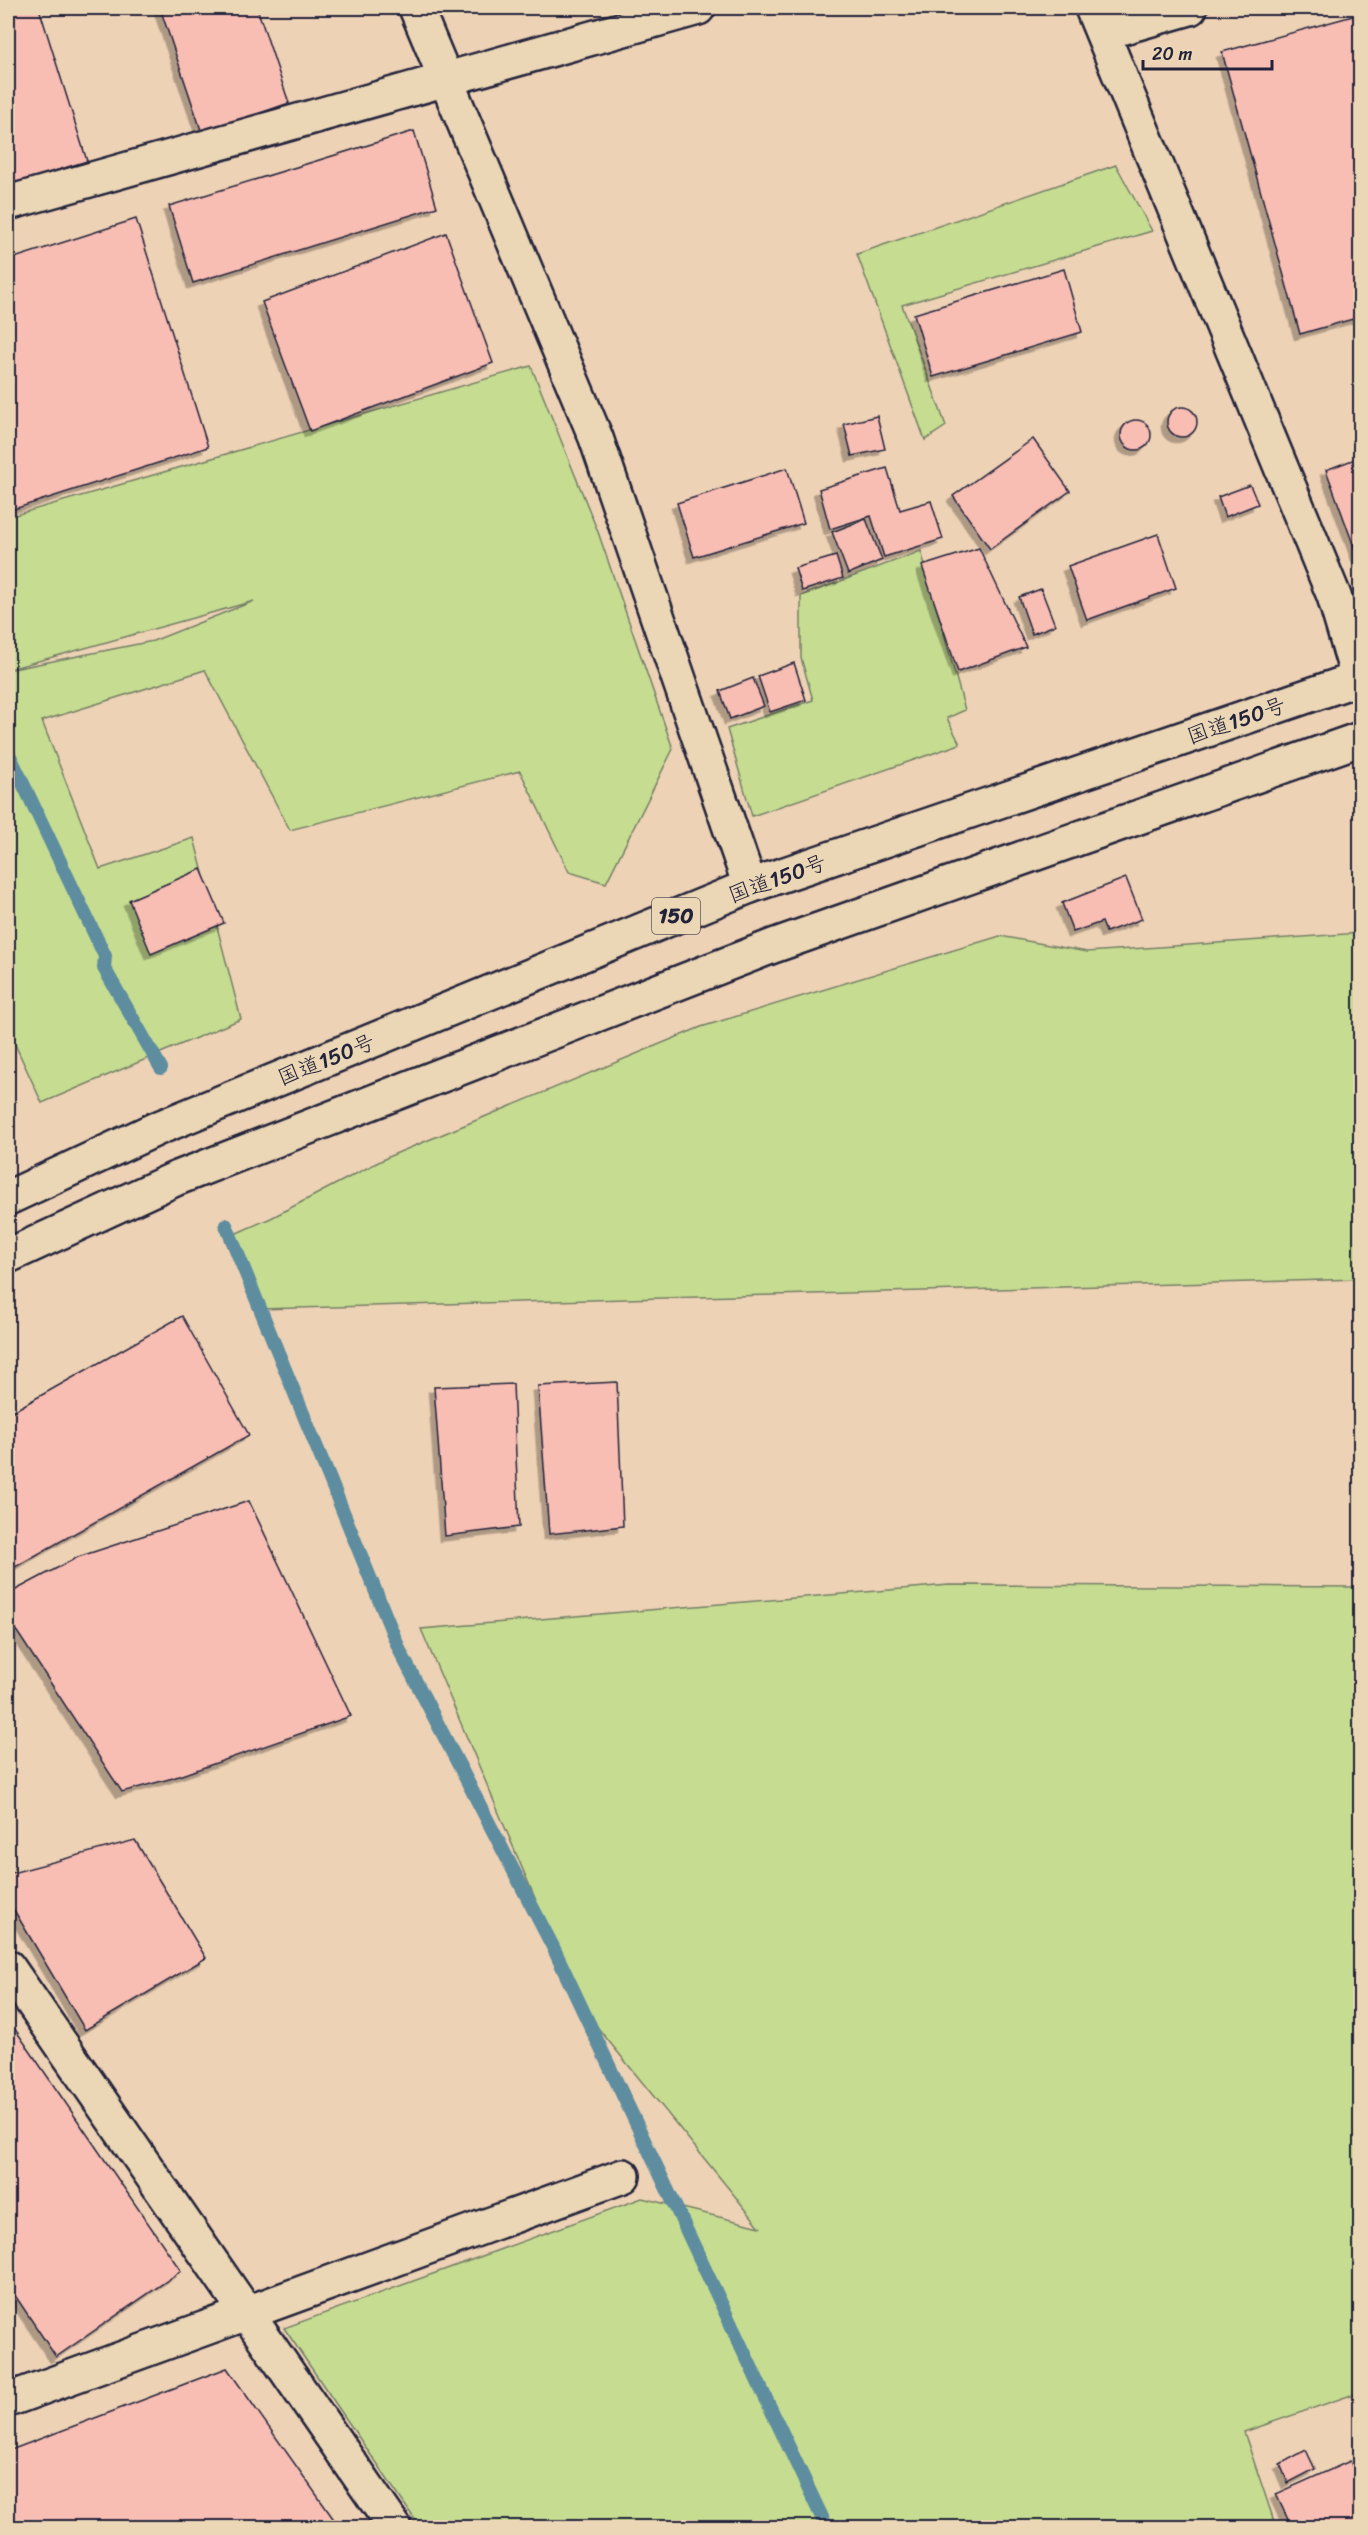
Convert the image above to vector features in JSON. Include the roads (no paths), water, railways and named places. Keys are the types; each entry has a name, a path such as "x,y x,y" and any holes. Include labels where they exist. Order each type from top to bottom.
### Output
{"main road":[{"path":"416,8 596,438 750,886"},
{"path":"8,203 698,8"},
{"path":"1190,8 1097,20 1334,596 1360,680"},
{"name":"国道150号","path":"8,1198 156,1129 750,886 1360,680"},
{"path":"8,1256 176,1179 762,950 1360,739"},
{"path":"8,1966 395,2528"},
{"path":"8,2400 623,2176"}],"waterway":[{"path":"8,752 105,956 104,968 161,1068"},
{"path":"226,1225 400,1651 553,1947 827,2528"}]}
